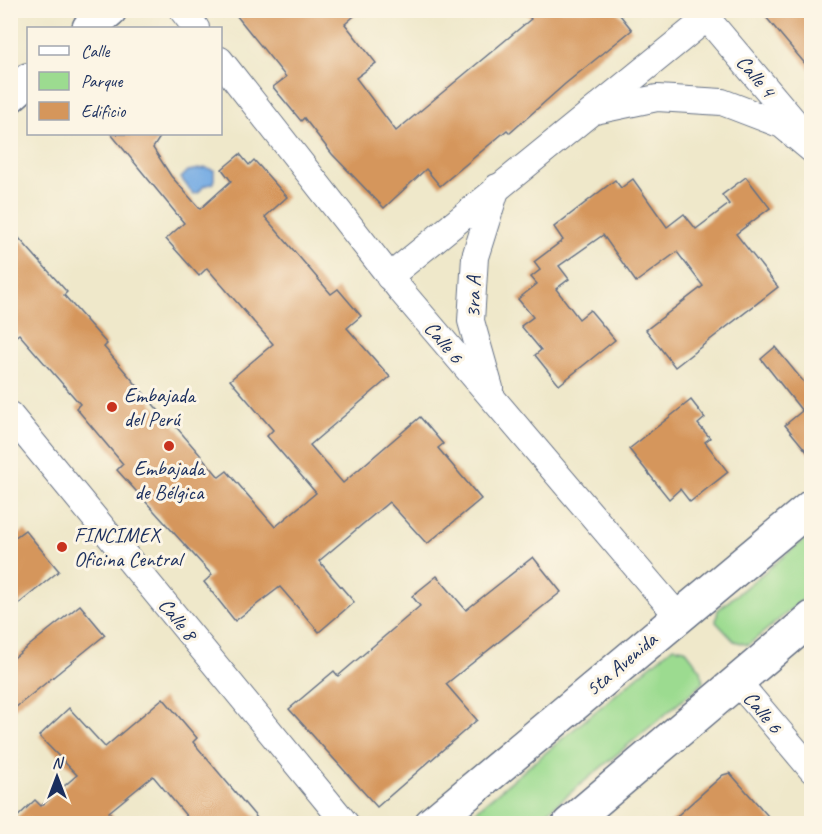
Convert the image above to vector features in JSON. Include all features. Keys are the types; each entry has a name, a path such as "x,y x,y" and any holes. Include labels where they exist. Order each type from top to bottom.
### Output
{"main road":[{"path":"90,27 110,10"},
{"path":"10,96 27,81"},
{"name":"5ta Avenida","path":"431,824 812,506"},
{"path":"569,824 812,618"}],"street":[{"path":"182,10 195,27"},
{"path":"389,276 589,112 703,14"},
{"name":"Calle 4","path":"703,14 812,142"},
{"name":"Calle 6","path":"222,63 389,276 678,616"},
{"path":"589,112 657,98 722,102 782,125 812,150"},
{"name":"3ra A","path":"497,187 475,257 471,321 486,383 523,435"},
{"name":"Calle 8","path":"10,415 346,824"},
{"name":"Calle 6","path":"737,681 812,770"}],"green space":[{"path":"811,534 811,593 748,645 734,641 716,622 718,610"},
{"path":"673,647 685,649 701,670 703,683 534,823 461,823"}],"water":[{"path":"206,168 214,170 214,183 204,186 198,193 193,194 181,178 188,171"}],"building":[{"path":"232,10 361,10 345,24 376,63 356,78 396,131 531,19 524,10 616,10 632,30 565,84 510,133 507,130 440,186 426,169 384,208 332,154 304,118 301,121 273,87 286,77"},
{"path":"760,10 812,10 812,72"},
{"path":"112,135 161,135 153,148 171,176 200,209 231,181 222,169 240,154 249,165 254,160 287,197 265,217 331,294 338,289 361,316 347,328 390,377 310,445 343,483 420,417 443,444 438,448 481,499 427,544 389,502 319,561 354,602 319,632 280,587 235,621 204,582 212,575 117,470 123,464 76,408 80,404 19,334 10,341 10,228 67,292 64,295 107,344 104,347 170,424 172,422 219,477 227,471 275,527 316,493 267,436 273,430 230,380 273,344 207,268 199,276 166,239 184,223"},
{"path":"746,177 770,208 736,234 778,287 675,367 646,330 703,286 677,252 636,282 603,235 559,266 569,279 556,289 579,319 590,310 615,340 559,385 535,355 541,350 521,326 533,317 518,299 537,284 531,277 540,270 534,262 563,240 554,227 615,180 621,188 633,179 667,227 684,214 696,229 729,204 722,195"},
{"path":"775,347 812,392 812,458 785,425 802,411 761,359"},
{"path":"691,400 705,418 698,424 710,438 705,442 728,472 690,502 680,489 669,499 629,449"},
{"path":"25,530 59,571 10,611 10,541"},
{"path":"533,557 561,592 446,684 477,720 377,807 289,709 334,671 338,676 420,606 412,596 437,576 466,610"},
{"path":"80,605 105,635 10,712 10,661"},
{"path":"163,698 197,738 193,742 262,824 193,824 153,776 109,812 119,824 10,824 35,800 41,806 77,775 39,736 69,708 105,747"},
{"path":"730,773 775,824 668,824 723,775"}],"place":[{"name":"Embajada del Perú","path":"112,407"},
{"name":"Embajada de Bélgica","path":"169,446"},
{"name":"FINCIMEX Oficina Central","path":"62,547"}]}
